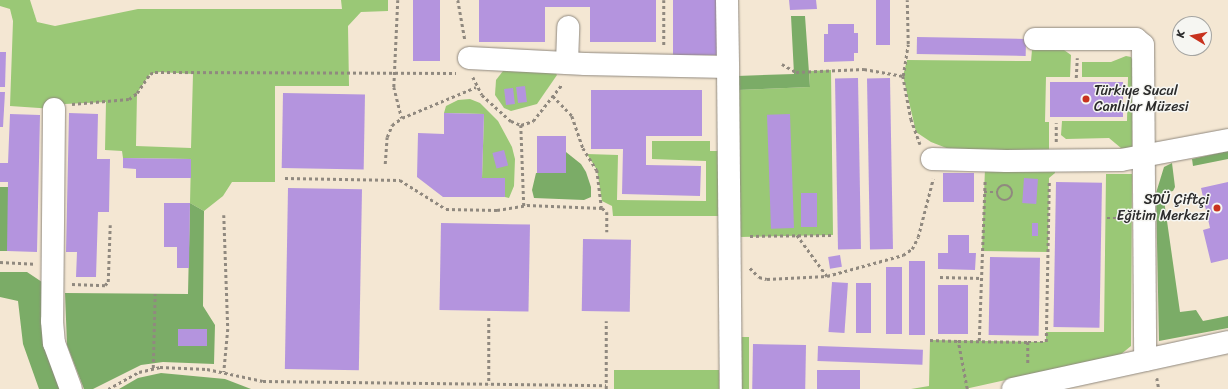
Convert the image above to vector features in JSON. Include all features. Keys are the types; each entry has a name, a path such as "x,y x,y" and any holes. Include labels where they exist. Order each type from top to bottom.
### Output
{"street":[{"path":"727,0 731,389"},
{"path":"568,27 572,64"},
{"path":"1035,39 1136,39 1141,41 1143,45 1145,360"},
{"path":"470,65 572,64 728,67"},
{"path":"54,109 52,274 54,343 71,389"},
{"path":"932,159 986,161 1105,160 1143,157 1228,140"},
{"path":"1020,387 1228,342"}],"path":[{"path":"398,0 394,73 396,96 402,118"},
{"path":"458,0 470,65 476,87 511,121 521,125 532,121 553,96 572,64"},
{"path":"664,0 664,66"},
{"path":"730,243 763,279 827,276 903,255 912,249 931,194 932,159 919,142 913,127 903,76 908,44 907,0"},
{"path":"782,64 796,72 864,69 903,76"},
{"path":"54,109 65,104 129,99 137,93 150,74 155,72 394,73 470,65"},
{"path":"386,164 388,130 402,118 476,87"},
{"path":"553,96 572,116 583,148 597,170 602,208"},
{"path":"521,125 524,206"},
{"path":"979,341 986,161"},
{"path":"284,178 400,180 446,209 497,210 524,206 602,208 607,212 607,232"},
{"path":"930,340 1046,342 1049,178"},
{"path":"1006,184 1013,192 1010,200 1005,201 1000,200 996,192 1000,186 1006,184"},
{"path":"984,192 996,192"},
{"path":"224,215 228,329 224,372"},
{"path":"1107,218 1132,218"},
{"path":"0,262 105,285 108,282 110,225"},
{"path":"797,235 827,276"},
{"path":"730,243 797,235 833,235"},
{"path":"940,277 981,278"},
{"path":"153,368 155,294"},
{"path":"489,318 489,384"},
{"path":"606,321 606,389"},
{"path":"958,341 967,389"},
{"path":"1020,387 1028,342"},
{"path":"108,389 139,372 153,368 224,372 263,381 606,385"}],"green space":[{"path":"0,0 30,0 37,22 55,26 138,9 342,9 341,0 388,0 388,11 361,12 348,26 349,86 275,86 275,182 232,182 223,196 204,211 190,203 191,159 123,158 122,151 105,150 106,102 65,104 54,109 10,106 13,21 10,9 0,6","holes":["160,72 193,74 191,148 136,146 137,93 150,74"]},
{"path":"791,16 805,16 810,87 738,90 737,76 794,74"},
{"path":"1032,50 1064,50 1071,55 1070,77 1046,77 1045,122 1049,122 1049,153 949,149 931,142 916,132 903,76 907,60 1031,61"},
{"path":"1126,56 1131,57 1133,61 1132,148 1121,148 1109,138 1066,139 1061,135 1062,121 1127,121 1128,77 1082,77 1082,62 1111,62"},
{"path":"831,70 833,235 740,237 738,90 810,87 809,71"},
{"path":"503,71 555,72 557,75 537,104 511,111 504,108 495,95 496,80"},
{"path":"470,99 480,103 498,121 512,147 515,159 514,186 509,198 505,197 505,178 482,178 484,114 444,113 446,106 458,100"},
{"path":"652,141 710,141 710,151 720,151 720,216 613,216 612,206 602,201 597,170 587,154 618,155 617,200 706,201 706,161 652,159"},
{"path":"1228,151 1228,159 1193,166 1192,159"},
{"path":"566,152 581,164 586,172 591,187 591,197 584,200 534,198 532,190 536,173 566,173"},
{"path":"1172,163 1175,187 1173,191 1163,193 1180,312 1196,310 1203,321 1228,316 1228,328 1159,341 1156,193 1164,167"},
{"path":"1055,167 1055,173 1049,178 1048,252 982,251 985,168"},
{"path":"1106,174 1132,174 1131,346 1120,355 965,389 911,389 929,386 930,340 1046,342 1046,332 1104,332"},
{"path":"0,187 8,187 8,251 0,251"},
{"path":"190,203 204,211 203,306 215,325 214,364 163,362 141,365 93,389 84,389 67,345 65,293 188,294"},
{"path":"0,272 27,272 42,282 60,389 39,389 23,344 18,301 0,297"},
{"path":"740,337 749,337 749,389 740,389"},
{"path":"614,370 719,370 719,389 614,389"},
{"path":"161,373 225,379 251,389 119,389 138,378"}],"building":[{"path":"413,0 440,0 440,61 413,61"},
{"path":"479,0 656,0 656,42 590,42 590,7 545,7 545,42 479,42"},
{"path":"673,0 718,0 718,55 673,55"},
{"path":"789,0 816,0 817,9 790,10"},
{"path":"876,0 890,0 890,45 876,45"},
{"path":"828,24 854,24 854,33 858,33 858,53 854,53 854,61 824,62 824,34 828,34"},
{"path":"917,37 1026,39 1026,56 917,54"},
{"path":"0,52 6,52 5,87 0,87"},
{"path":"835,78 858,78 861,249 838,249"},
{"path":"867,78 890,78 893,249 870,249"},
{"name":"Türkiye Sucul Canlılar Müzesi","path":"1050,82 1123,82 1123,117 1050,117"},
{"path":"525,86 527,102 518,103 516,87"},
{"path":"513,88 515,104 506,105 504,89"},
{"path":"591,90 702,90 702,136 646,136 646,165 701,166 700,196 622,194 623,149 591,149"},
{"path":"0,92 5,92 3,127 0,127"},
{"path":"283,93 365,94 364,169 282,168"},
{"path":"69,113 98,114 97,159 110,159 109,212 98,212 96,277 76,277 77,252 66,252"},
{"path":"444,113 484,114 482,178 505,178 505,197 443,197 417,177 418,133 444,134"},
{"path":"10,114 40,115 37,252 7,251 8,182 0,182 0,163 8,163"},
{"path":"790,114 794,228 771,229 767,115"},
{"path":"537,136 566,136 566,173 537,173"},
{"path":"504,150 508,165 497,169 492,153"},
{"path":"123,158 191,159 191,178 136,178 136,169 123,168"},
{"path":"943,173 974,173 974,202 943,202"},
{"path":"1024,178 1038,179 1036,204 1022,203"},
{"path":"1056,182 1102,183 1099,328 1053,327"},
{"name":"SDÜ Çiftçi Eğitim Merkezi","path":"1228,182 1228,259 1211,263 1203,230 1210,228 1201,188"},
{"path":"288,188 362,189 359,370 285,369"},
{"path":"801,193 817,193 817,227 801,227"},
{"path":"164,203 190,203 189,268 177,268 177,247 164,247"},
{"path":"441,223 530,225 528,312 439,310"},
{"path":"1032,223 1038,223 1038,236 1032,236"},
{"path":"948,235 969,235 969,253 976,253 975,270 938,269 938,253 948,253"},
{"path":"583,239 631,240 630,312 582,311"},
{"path":"840,255 842,267 830,269 828,257"},
{"path":"990,257 1040,258 1039,336 989,335"},
{"path":"909,261 925,261 925,335 909,335"},
{"path":"886,267 902,267 902,334 886,334"},
{"path":"832,282 848,283 844,333 829,332"},
{"path":"856,283 871,283 871,333 856,333"},
{"path":"938,285 968,285 968,334 938,334"},
{"path":"178,329 207,329 207,346 178,346"},
{"path":"753,344 806,345 805,389 752,389"},
{"path":"818,346 923,350 922,365 817,361"},
{"path":"817,370 860,370 860,389 817,389"}],"place":[{"name":"Türkiye Sucul Canlılar Müzesi","path":"1086,99"},
{"name":"SDÜ Çiftçi Eğitim Merkezi","path":"1217,208"}]}
